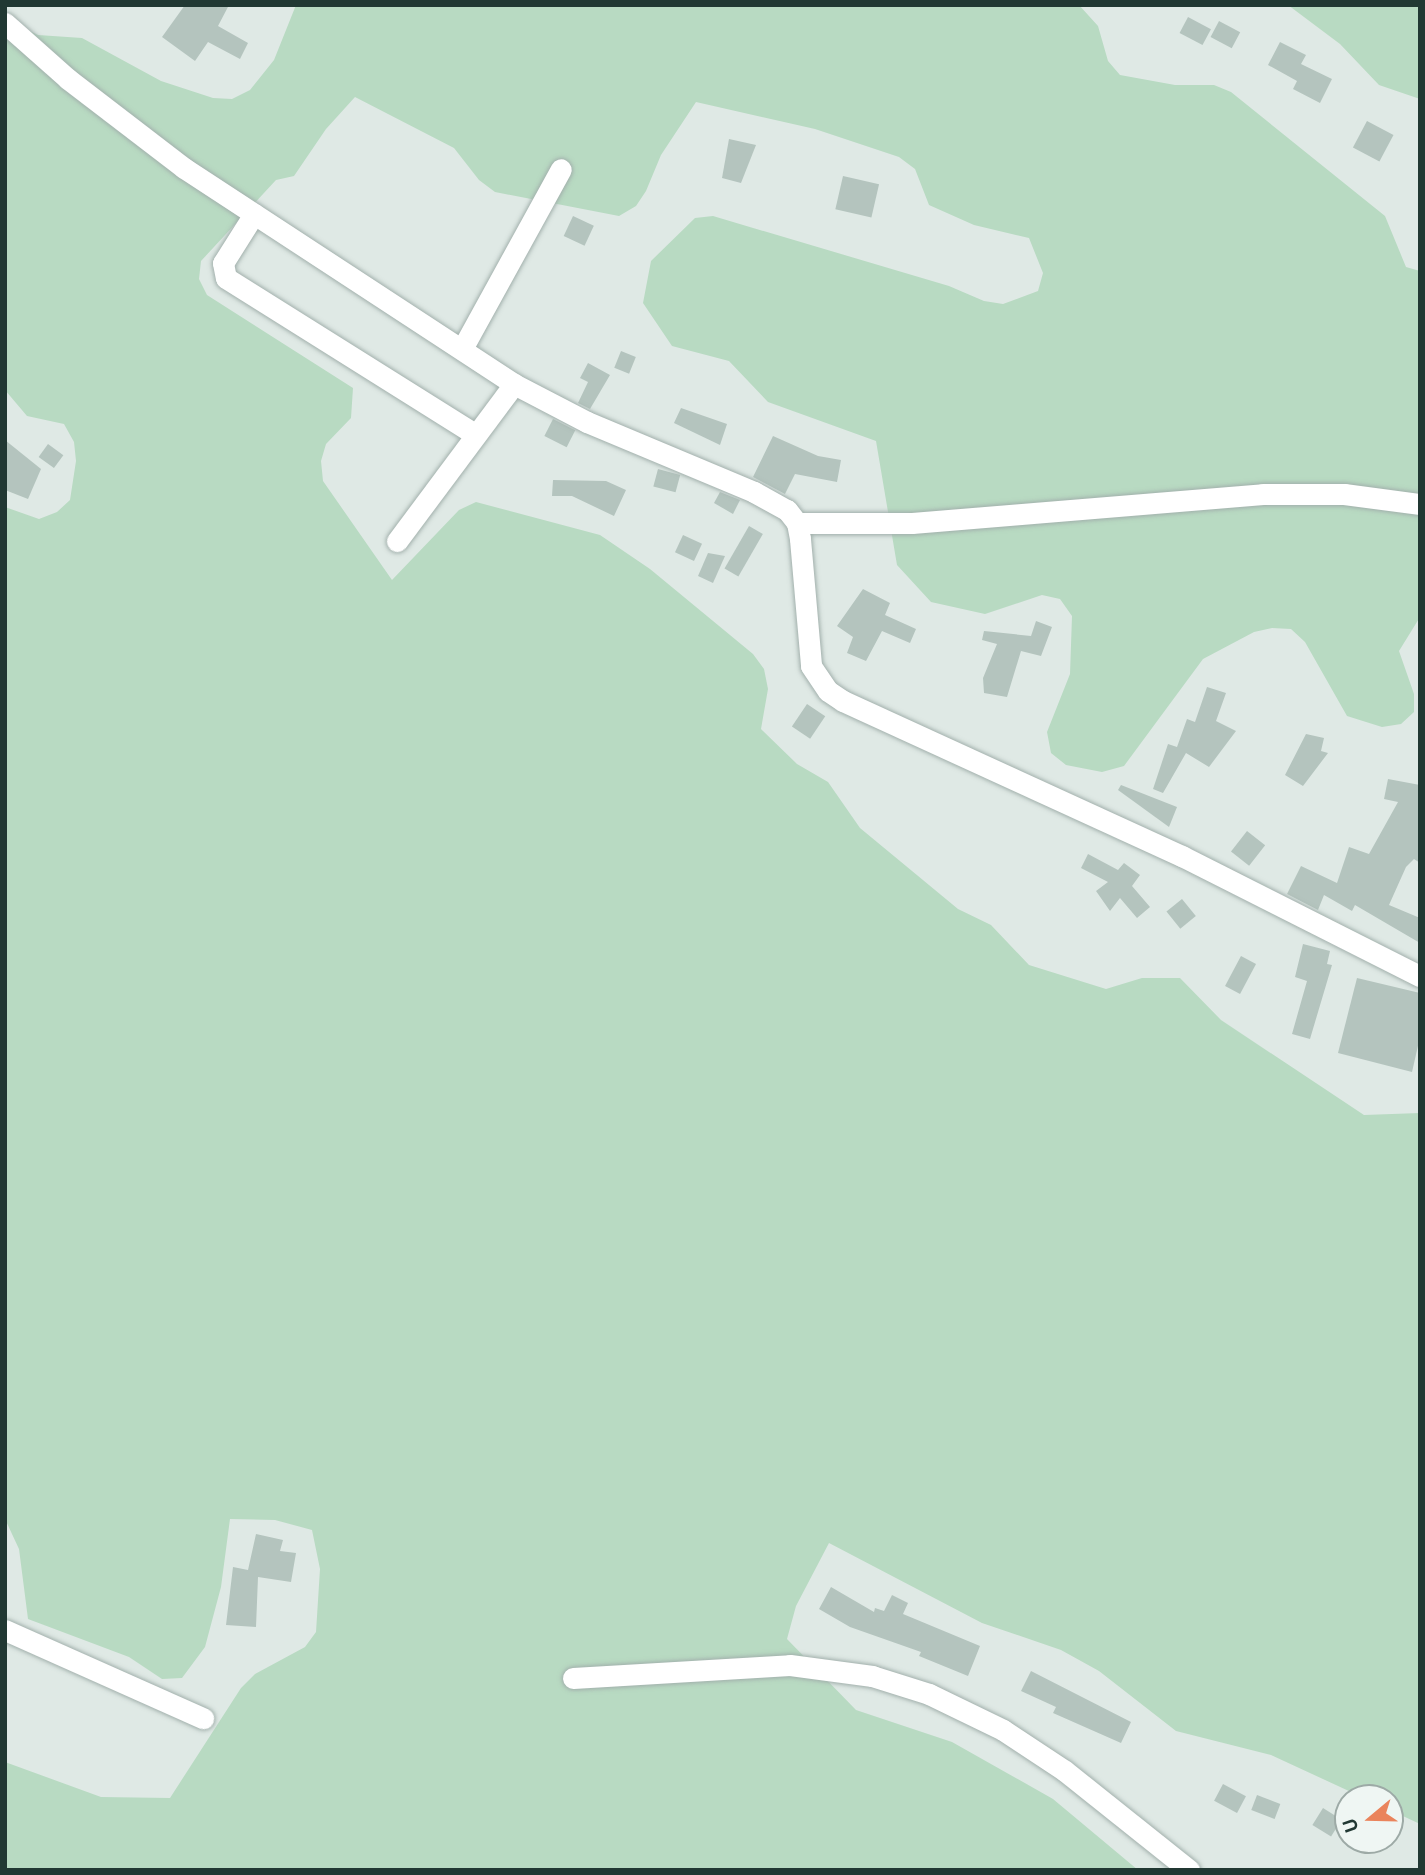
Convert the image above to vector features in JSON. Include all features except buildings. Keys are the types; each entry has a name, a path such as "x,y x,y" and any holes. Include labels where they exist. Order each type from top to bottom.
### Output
{"street":[{"path":"5,23 78,87 184,168 514,384 587,422 754,492 786,510 797,523 811,666 828,691 1070,808 1182,856 1420,976"},
{"path":"462,349 561,169"},
{"path":"254,214 223,263 226,278 475,435"},
{"path":"397,541 514,384"},
{"path":"797,523 912,523 1263,494 1344,494 1420,504"},
{"path":"5,1630 203,1718"},
{"path":"573,1678 790,1665 872,1676 929,1694 1003,1730 1065,1771 1188,1870"}],"green space":[{"path":"296,5 1079,5 1098,26 1108,61 1120,75 1175,85 1214,85 1231,92 1385,216 1406,267 1420,271 1420,617 1399,651 1414,694 1414,712 1401,724 1382,727 1347,716 1305,642 1291,629 1272,628 1254,632 1203,659 1124,766 1102,772 1066,765 1051,753 1047,732 1070,674 1072,616 1060,599 1042,595 985,614 931,602 897,565 876,441 768,402 729,361 672,346 643,303 651,261 695,218 713,216 949,286 984,301 1003,304 1038,291 1043,273 1029,238 974,225 929,205 915,169 899,157 815,129 696,102 661,155 646,191 636,206 619,216 495,192 479,180 454,148 355,97 326,129 294,176 276,180 201,261 199,279 207,295 353,388 351,418 326,444 321,461 323,481 392,580 459,510 476,502 600,535 650,569 753,654 764,669 768,689 761,729 797,764 828,782 860,828 958,909 991,925 1029,965 1106,989 1142,978 1180,978 1221,1020 1364,1115 1420,1113 1420,1824 1404,1817 1404,1784 1334,1784 1271,1755 1176,1731 1099,1671 1061,1650 982,1623 829,1543 796,1606 787,1639 856,1710 952,1742 1053,1799 1138,1870 5,1870 5,1762 101,1797 170,1798 241,1688 255,1674 305,1647 316,1632 320,1569 312,1530 275,1520 230,1519 221,1587 205,1647 182,1678 162,1679 129,1657 28,1619 19,1549 5,1519 5,507 39,519 57,512 70,500 76,461 74,442 64,424 27,416 5,390 5,19 38,35 82,38 161,81 213,98 232,99 250,90 274,60"},
{"path":"1288,5 1420,5 1420,99 1379,85 1340,44"}]}
